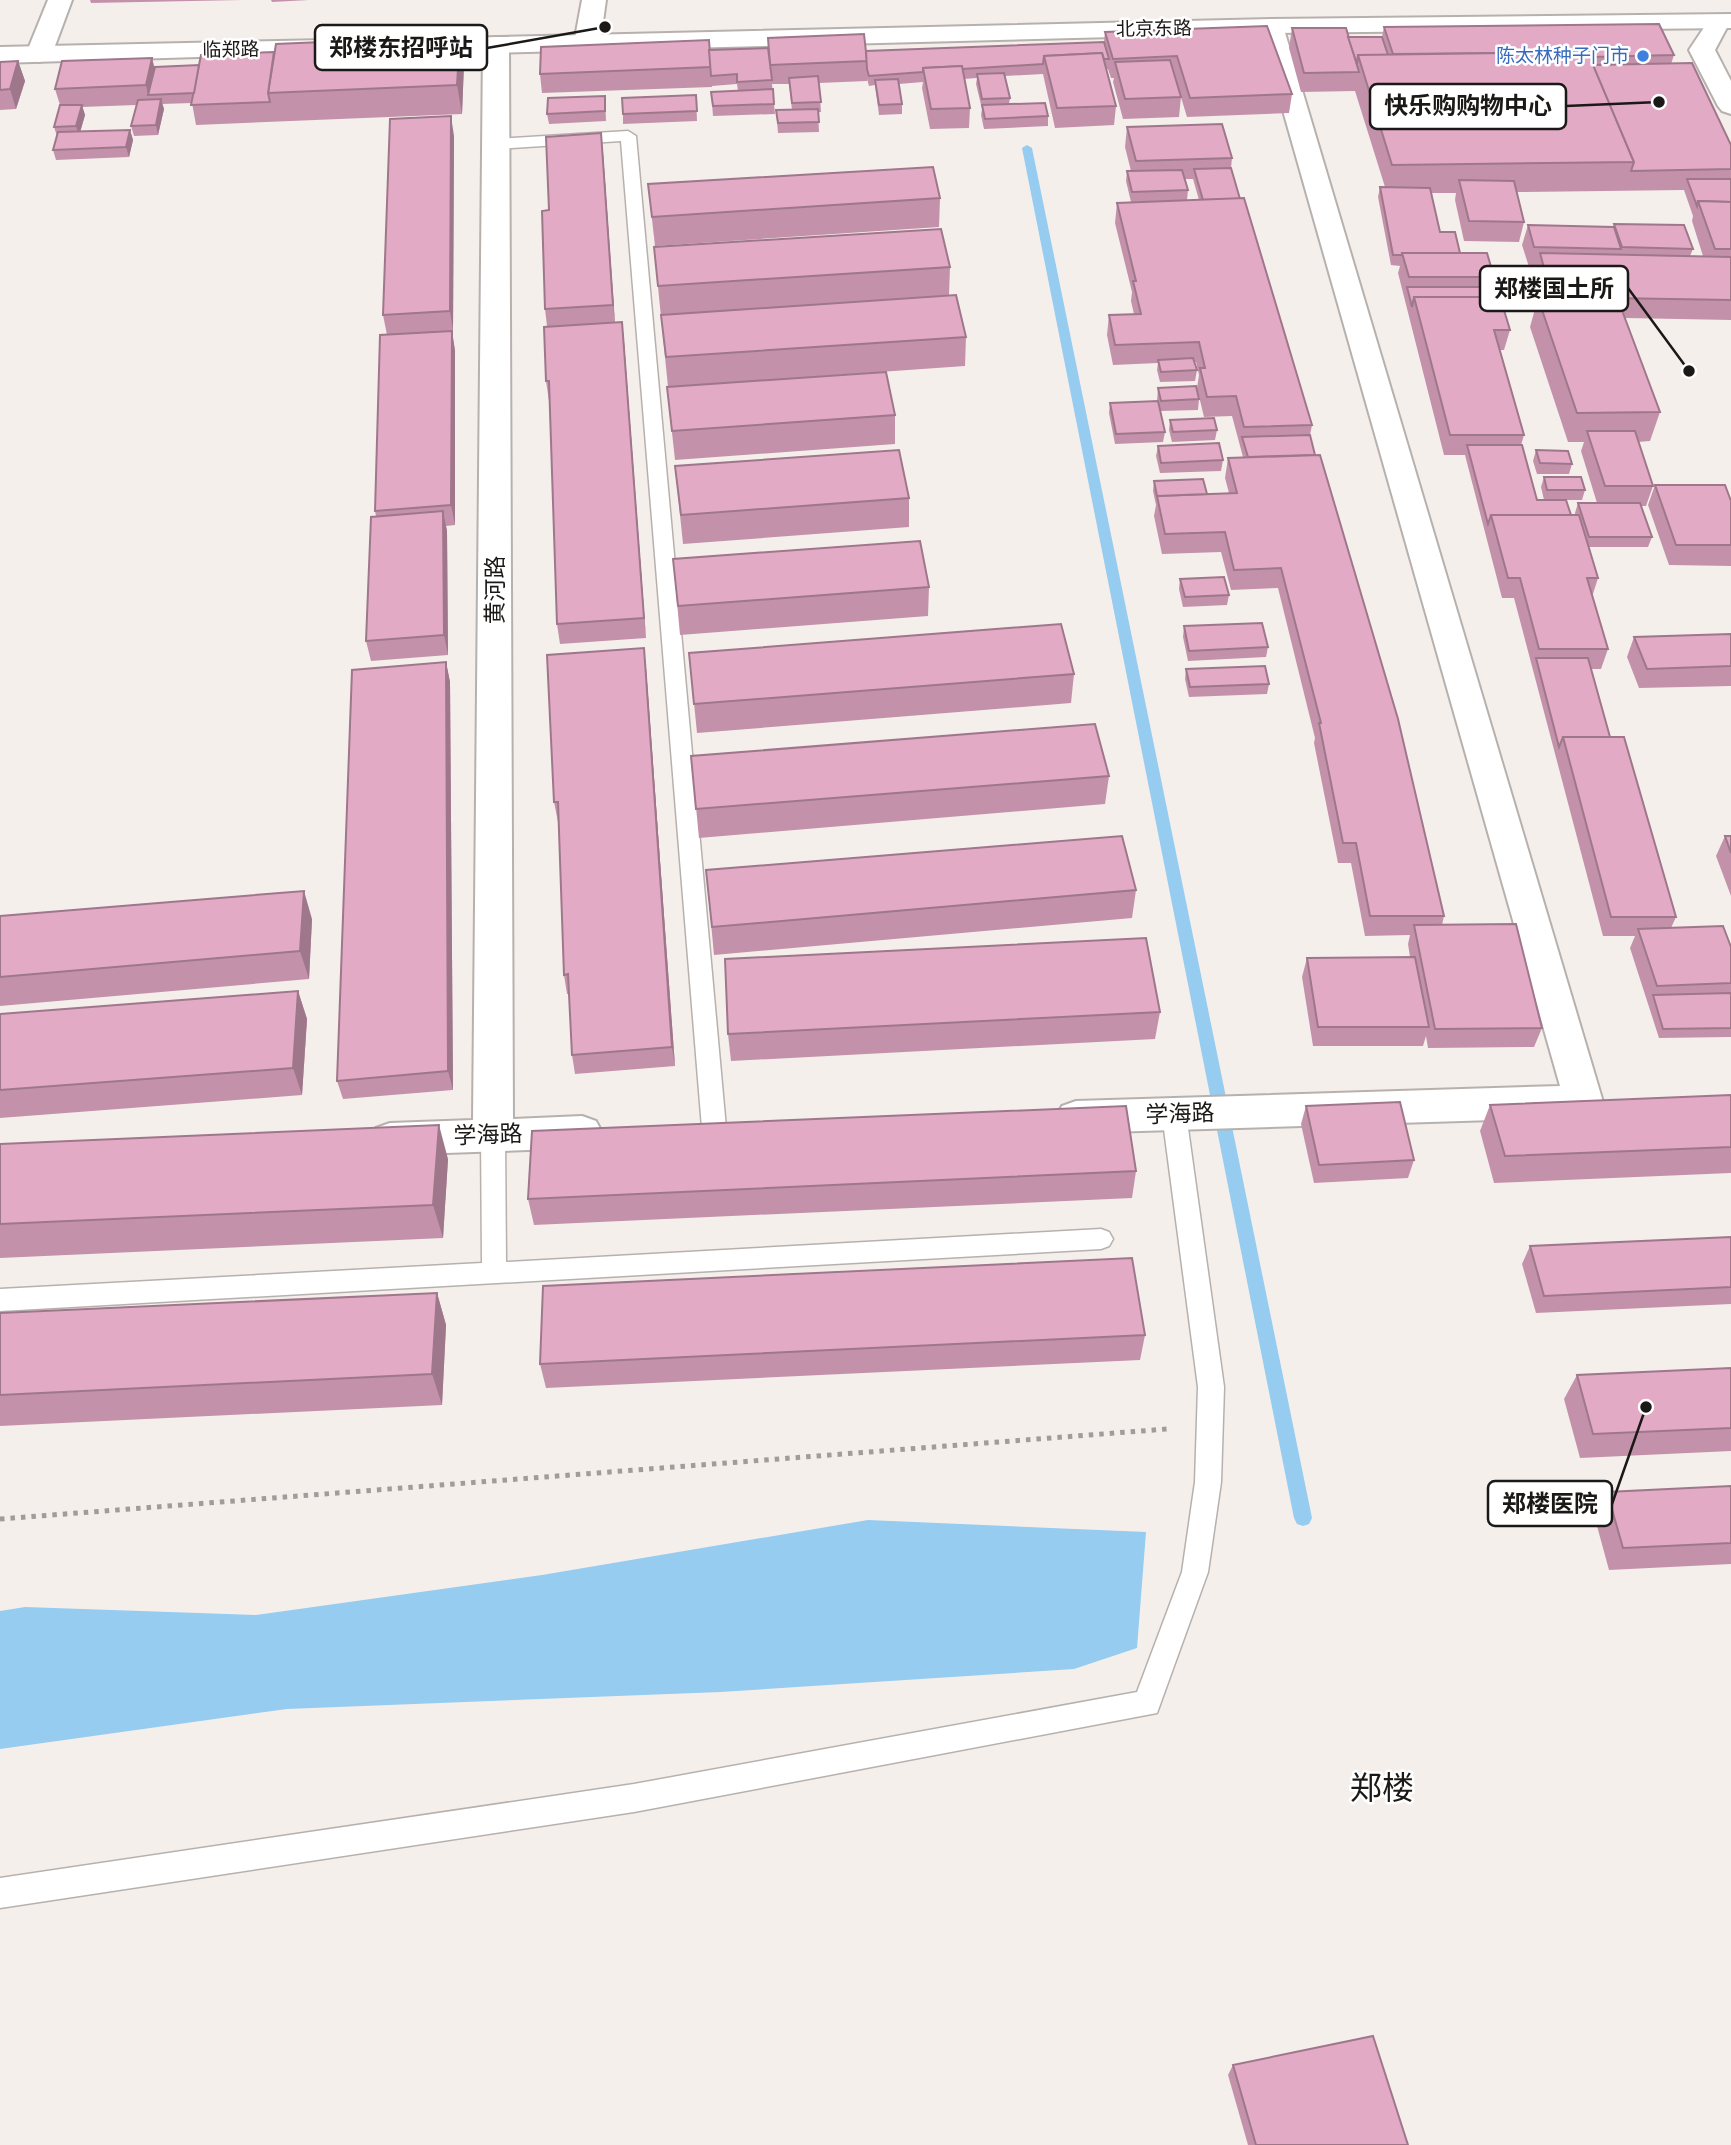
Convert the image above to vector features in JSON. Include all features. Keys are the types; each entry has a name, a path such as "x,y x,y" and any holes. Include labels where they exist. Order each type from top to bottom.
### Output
{"street":[{"path":"39,54 60,0"},
{"path":"385,47 587,43 594,0"},
{"path":"1726,14 1702,50 1731,106"},
{"name":"北京东路","path":"587,43 1726,14"},
{"path":"1271,26 1584,1102"},
{"name":"黄河路","path":"493,1135 496,45"},
{"name":"临郑路","path":"0,55 344,48"},
{"name":"学海路","path":"1035,1118 1624,1100"},
{"path":"672,1129 756,1126"},
{"name":"学海路","path":"356,1141 617,1131"}],"lane":[{"path":"496,144 628,136 714,1128"},
{"path":"0,1893 634,1798 1147,1704 1195,1572 1208,1482 1211,1387 1186,1114"},
{"path":"493,1135 494,1272"},
{"path":"0,1300 1101,1239"}],"path":[{"path":"0,1520 1210,1425"}],"water":[{"path":"868,1520 1146,1532 1137,1648 1074,1669 721,1692 287,1709 0,1749 0,1611 25,1607 256,1615 542,1575"}],"building":[{"path":"1659,24 1674,55 1590,57 1588,52 1393,54 1384,27"},
{"path":"1267,26 1292,94 1190,98 1177,56 1113,59 1105,32"},
{"path":"1292,28 1346,28 1359,72 1304,73"},
{"path":"864,34 867,61 770,65 768,38"},
{"path":"460,36 457,85 268,93 276,44"},
{"path":"1348,37 1382,37 1388,55 1358,55 1357,64"},
{"path":"709,40 711,67 540,74 541,47"},
{"path":"1104,42 1109,59 1104,59 1102,53 1044,56 1043,64 962,69 962,66 923,68 923,72 869,76 867,69 866,51"},
{"path":"768,48 772,80 737,82 737,74 711,76 709,50"},
{"path":"274,52 268,93 270,102 191,105 201,55"},
{"path":"1588,52 1634,162 1392,165 1358,55"},
{"path":"1102,53 1116,106 1057,108 1044,56"},
{"path":"152,58 146,85 55,89 62,61"},
{"path":"1170,60 1181,97 1125,99 1115,62"},
{"path":"18,61 10,89 0,90 0,62"},
{"path":"1692,63 1731,145 1731,169 1631,171 1634,162 1593,65"},
{"path":"199,65 194,93 148,95 155,67"},
{"path":"962,66 970,108 931,109 923,68"},
{"path":"1004,73 1010,98 982,99 977,74"},
{"path":"818,76 821,102 792,103 789,78"},
{"path":"898,79 902,104 879,105 875,80"},
{"path":"773,89 774,104 713,106 711,92"},
{"path":"696,95 697,111 623,114 622,98"},
{"path":"605,96 605,111 547,114 548,98"},
{"path":"161,99 156,125 131,126 138,100"},
{"path":"1045,103 1048,116 985,119 982,105"},
{"path":"60,105 82,105 76,126 54,127"},
{"path":"818,109 819,122 778,123 776,110"},
{"path":"451,116 450,311 383,315 390,119"},
{"path":"1222,124 1232,158 1136,161 1127,127"},
{"path":"130,130 126,147 53,150 58,132"},
{"path":"601,133 613,305 545,309 542,211 549,210 546,137"},
{"path":"933,167 940,198 652,217 648,184"},
{"path":"1231,168 1240,199 1203,200 1194,169"},
{"path":"1182,170 1188,190 1132,192 1127,171"},
{"path":"1687,179 1731,179 1731,202 1698,201 1697,206"},
{"path":"1459,180 1514,181 1524,222 1469,221"},
{"path":"1380,187 1430,188 1440,232 1455,232 1460,253 1393,255"},
{"path":"1244,198 1312,425 1244,427 1236,396 1207,397 1200,368 1205,368 1199,342 1115,345 1109,315 1141,314 1117,203"},
{"path":"1698,201 1731,202 1731,249 1715,249"},
{"path":"1614,224 1684,225 1693,249 1622,247"},
{"path":"1528,225 1614,227 1621,249 1534,247"},
{"path":"941,229 950,267 658,286 654,247"},
{"path":"1402,253 1487,253 1494,277 1409,277"},
{"path":"1540,253 1731,257 1731,300 1552,297"},
{"path":"1407,287 1491,287 1494,297 1414,297 1412,307"},
{"path":"956,295 966,337 666,357 661,315"},
{"path":"1414,297 1500,297 1510,330 1494,330 1524,435 1450,435"},
{"path":"1617,297 1660,412 1577,413 1538,298"},
{"path":"622,322 644,618 557,624 549,381 546,381 544,327"},
{"path":"452,331 451,505 375,511 380,335"},
{"path":"1193,358 1197,370 1161,372 1158,360"},
{"path":"886,372 895,415 672,431 667,387"},
{"path":"1196,386 1199,399 1161,401 1158,388"},
{"path":"1158,401 1165,432 1116,434 1110,403"},
{"path":"1214,418 1217,430 1173,432 1170,420"},
{"path":"1587,431 1635,431 1653,486 1605,486"},
{"path":"1310,435 1315,455 1248,457 1242,437"},
{"path":"1219,443 1223,460 1161,463 1158,446"},
{"path":"1467,445 1522,445 1537,500 1566,500 1571,515 1491,515 1488,524"},
{"path":"899,450 909,498 681,515 675,466"},
{"path":"1536,450 1568,451 1572,464 1540,463"},
{"path":"1320,455 1398,719 1444,916 1370,916 1356,843 1343,843 1321,723 1281,568 1234,570 1225,532 1165,534 1157,496 1237,493 1228,458"},
{"path":"1544,477 1581,477 1585,490 1547,490"},
{"path":"1203,479 1207,494 1157,496 1154,481"},
{"path":"1655,485 1725,485 1731,501 1731,545 1676,545"},
{"path":"1578,503 1640,503 1652,537 1589,537"},
{"path":"443,511 444,635 366,641 371,517"},
{"path":"1491,515 1579,515 1598,578 1587,578 1608,649 1539,649 1520,578 1508,578"},
{"path":"920,541 929,587 678,606 673,559"},
{"path":"1224,577 1229,595 1185,597 1180,579"},
{"path":"1262,623 1268,647 1189,651 1184,626"},
{"path":"1061,624 1074,674 694,704 689,653"},
{"path":"1731,634 1731,666 1647,669 1634,637"},
{"path":"644,648 672,1047 572,1055 568,974 564,975 558,802 554,802 547,655"},
{"path":"1536,658 1588,658 1610,737 1563,737 1559,747"},
{"path":"446,662 448,1071 337,1081 352,670"},
{"path":"1265,666 1269,684 1190,687 1186,669"},
{"path":"1095,724 1109,776 696,809 691,756"},
{"path":"1563,737 1624,737 1676,917 1611,917"},
{"path":"1122,836 1136,890 712,927 706,870"},
{"path":"1725,836 1731,836 1731,853"},
{"path":"304,891 300,951 0,977 0,916"},
{"path":"1516,924 1542,1028 1435,1029 1414,925"},
{"path":"1723,926 1731,947 1731,983 1657,986 1638,929"},
{"path":"1146,938 1160,1012 728,1034 725,959"},
{"path":"1415,957 1429,1027 1318,1027 1307,958"},
{"path":"298,991 293,1068 0,1090 0,1014"},
{"path":"1731,993 1731,1028 1663,1029 1653,995"},
{"path":"1731,1095 1731,1147 1505,1156 1490,1105"},
{"path":"1400,1102 1414,1160 1319,1165 1306,1106"},
{"path":"1126,1106 1136,1171 528,1199 532,1131"},
{"path":"439,1125 433,1205 0,1224 0,1144"},
{"path":"1731,1237 1731,1287 1544,1296 1530,1246"},
{"path":"1132,1258 1145,1335 540,1364 543,1286"},
{"path":"437,1293 432,1374 0,1395 0,1313"},
{"path":"1731,1368 1731,1428 1593,1434 1577,1375"},
{"path":"1731,1486 1731,1543 1623,1548 1607,1492"},
{"path":"1373,2036 1408,2145 1256,2145 1233,2065"}],"waterway":[{"path":"1027,148 1303,1518"}],"place":[{"name":"郑楼东招呼站","path":"605,27"},
{"name":"陈太林种子门市","path":"1643,56"},
{"name":"快乐购购物中心","path":"1659,102"},
{"name":"郑楼国土所","path":"1689,371"},
{"name":"郑楼医院","path":"1646,1407"}],"district":[{"name":"郑楼","path":"1382,1788"}]}
